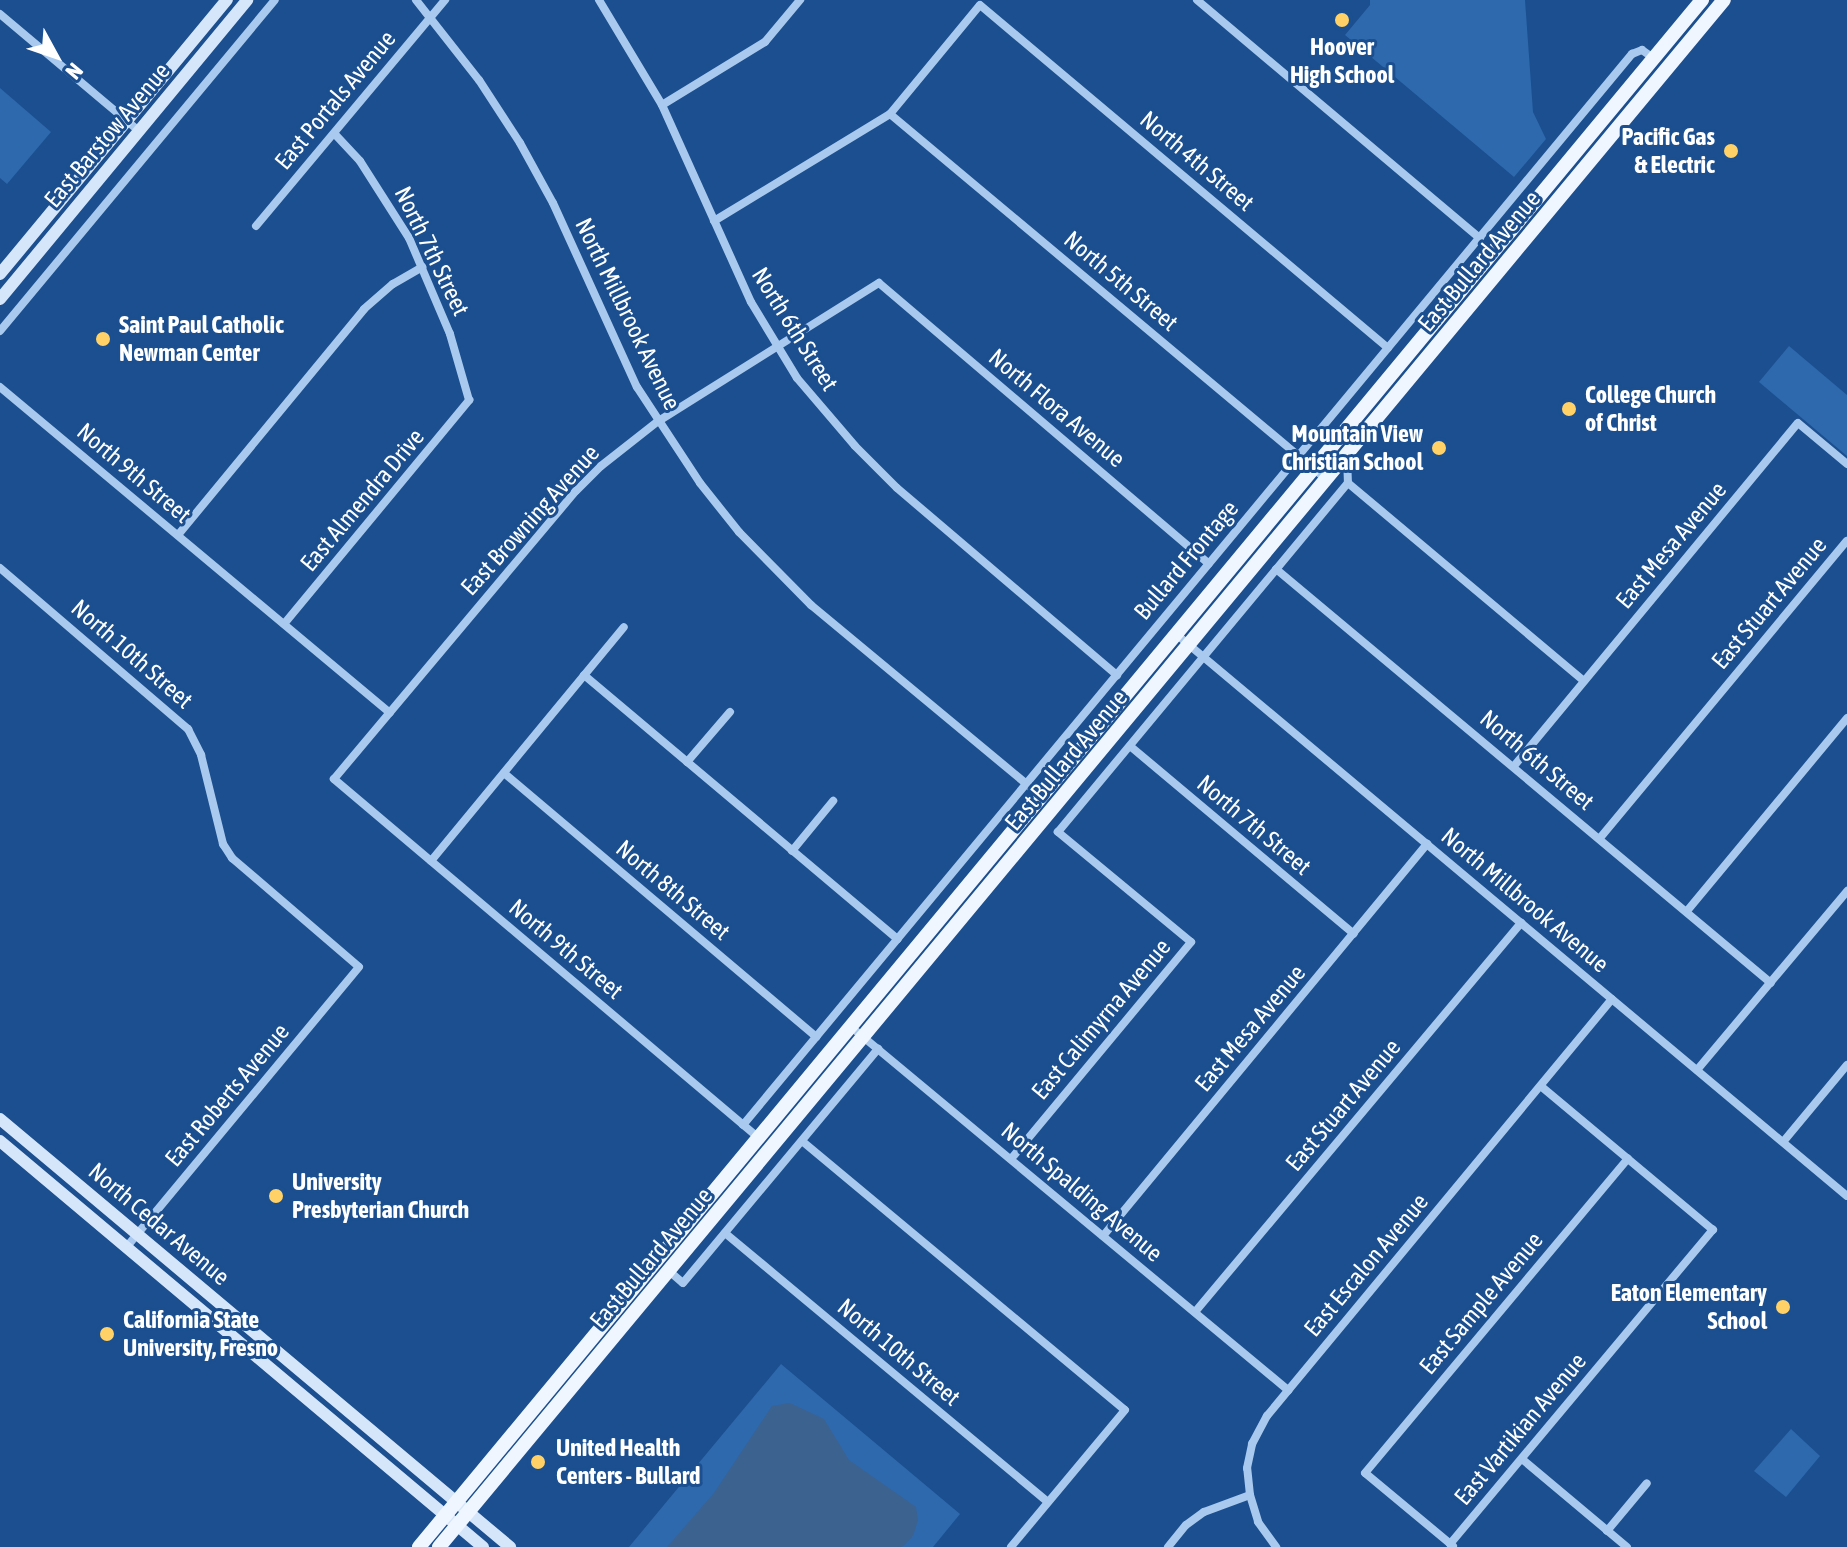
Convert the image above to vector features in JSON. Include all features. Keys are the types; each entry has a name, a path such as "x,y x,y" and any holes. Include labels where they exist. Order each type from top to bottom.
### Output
{"main road":[{"name":"East Barstow Avenue","path":"0,274 227,0"},
{"name":"East Barstow Avenue","path":"0,299 247,0"},
{"name":"East Bullard Avenue","path":"419,1547 1702,0"},
{"path":"1709,18 1714,0"},
{"name":"East Bullard Avenue","path":"439,1547 1724,0"},
{"path":"1470,307 1469,294 1502,253 1519,220"},
{"name":"North Cedar Avenue","path":"0,1119 510,1547"},
{"name":"North Cedar Avenue","path":"0,1141 483,1547"}],"street":[{"path":"0,331 275,0"},
{"name":"North Millbrook Avenue","path":"416,0 520,143 553,203 616,347 657,422 700,483 773,569 1055,807"},
{"name":"East Portals Avenue","path":"256,226 445,0"},
{"name":"North 6th Street","path":"599,0 662,105 751,302 777,346 822,410 897,488 1117,675"},
{"path":"662,105 765,42 800,0"},
{"path":"1197,0 1480,238"},
{"name":"North 4th Street","path":"890,114 980,5 1388,348"},
{"path":"0,14 139,131"},
{"name":"Bullard Frontage","path":"743,1125 1632,54 1642,50 1654,58"},
{"path":"1654,58 1667,69"},
{"path":"714,221 890,114"},
{"name":"North 5th Street","path":"890,114 1326,479"},
{"name":"North 7th Street","path":"334,133 375,182 422,267 450,334 469,400"},
{"path":"178,535 364,309 393,284 422,267"},
{"name":"East Browning Avenue","path":"334,779 576,491 624,446 657,422 879,283"},
{"name":"North Flora Avenue","path":"879,283 1209,564"},
{"name":"North 9th Street","path":"0,387 390,713"},
{"name":"East Almendra Drive","path":"284,624 469,400"},
{"name":"East Mesa Avenue","path":"1514,766 1798,423 1847,464"},
{"path":"1130,746 1348,483 1347,455"},
{"path":"1348,483 1584,681"},
{"name":"East Stuart Avenue","path":"1600,838 1847,541"},
{"name":"North 10th Street","path":"0,568 188,729 201,755 217,826 232,858 359,967"},
{"name":"North 6th Street","path":"1276,569 1771,983"},
{"path":"431,861 624,627"},
{"name":"North Millbrook Avenue","path":"1176,634 1847,1196"},
{"path":"584,675 898,939"},
{"path":"687,762 730,712"},
{"path":"1687,911 1847,718"},
{"name":"North 7th Street","path":"1130,746 1354,934"},
{"name":"East Calimyrna Avenue","path":"1011,1159 1191,942 1058,832 1130,746"},
{"name":"North 8th Street","path":"504,773 816,1037"},
{"name":"North 9th Street","path":"334,779 771,1148"},
{"path":"792,851 833,801"},
{"name":"East Mesa Avenue","path":"1103,1236 1427,844"},
{"path":"1697,1070 1847,891"},
{"name":"East Stuart Avenue","path":"1195,1312 1521,923"},
{"name":"East Roberts Avenue","path":"126,1248 359,967"},
{"name":"East Escalon Avenue","path":"1250,1495 1247,1468 1252,1444 1267,1416 1612,999"},
{"name":"North Spalding Avenue","path":"850,1026 1288,1390"},
{"path":"669,1271 683,1283 878,1049"},
{"path":"1783,1142 1847,1065"},
{"path":"1541,1086 1628,1158"},
{"path":"802,1141 1125,1410 1011,1547"},
{"name":"East Vartikian Avenue","path":"1452,1546 1713,1230 1628,1158"},
{"name":"East Sample Avenue","path":"1452,1546 1365,1473 1628,1158"},
{"name":"North 10th Street","path":"725,1233 1048,1502"},
{"path":"1522,1459 1627,1547"},
{"path":"1607,1531 1647,1483"},
{"path":"1168,1547 1186,1525 1204,1512 1250,1495 1258,1522 1276,1547"}],"shaded area":[{"path":"1370,0 1525,0 1533,112 1546,139 1514,177 1345,35 1370,5"},
{"path":"0,88 51,132 7,184 0,178"},
{"path":"1789,346 1847,395 1847,456 1759,382"},
{"path":"781,1364 960,1514 933,1547 629,1547"},
{"path":"790,1403 824,1419 849,1460 916,1507 918,1520 913,1536 902,1547 667,1547 714,1493 772,1406"},
{"path":"1791,1429 1820,1456 1786,1497 1754,1471"}],"place":[{"name":"Hoover High School","path":"1342,20"},
{"name":"Pacific Gas & Electric","path":"1731,151"},
{"name":"Saint Paul Catholic Newman Center","path":"103,339"},
{"name":"College Church of Christ","path":"1569,409"},
{"name":"Mountain View Christian School","path":"1439,448"},
{"name":"University Presbyterian Church","path":"276,1196"},
{"name":"Eaton Elementary School","path":"1783,1307"},
{"name":"California State University, Fresno","path":"107,1334"},
{"name":"United Health Centers - Bullard","path":"538,1462"}]}
